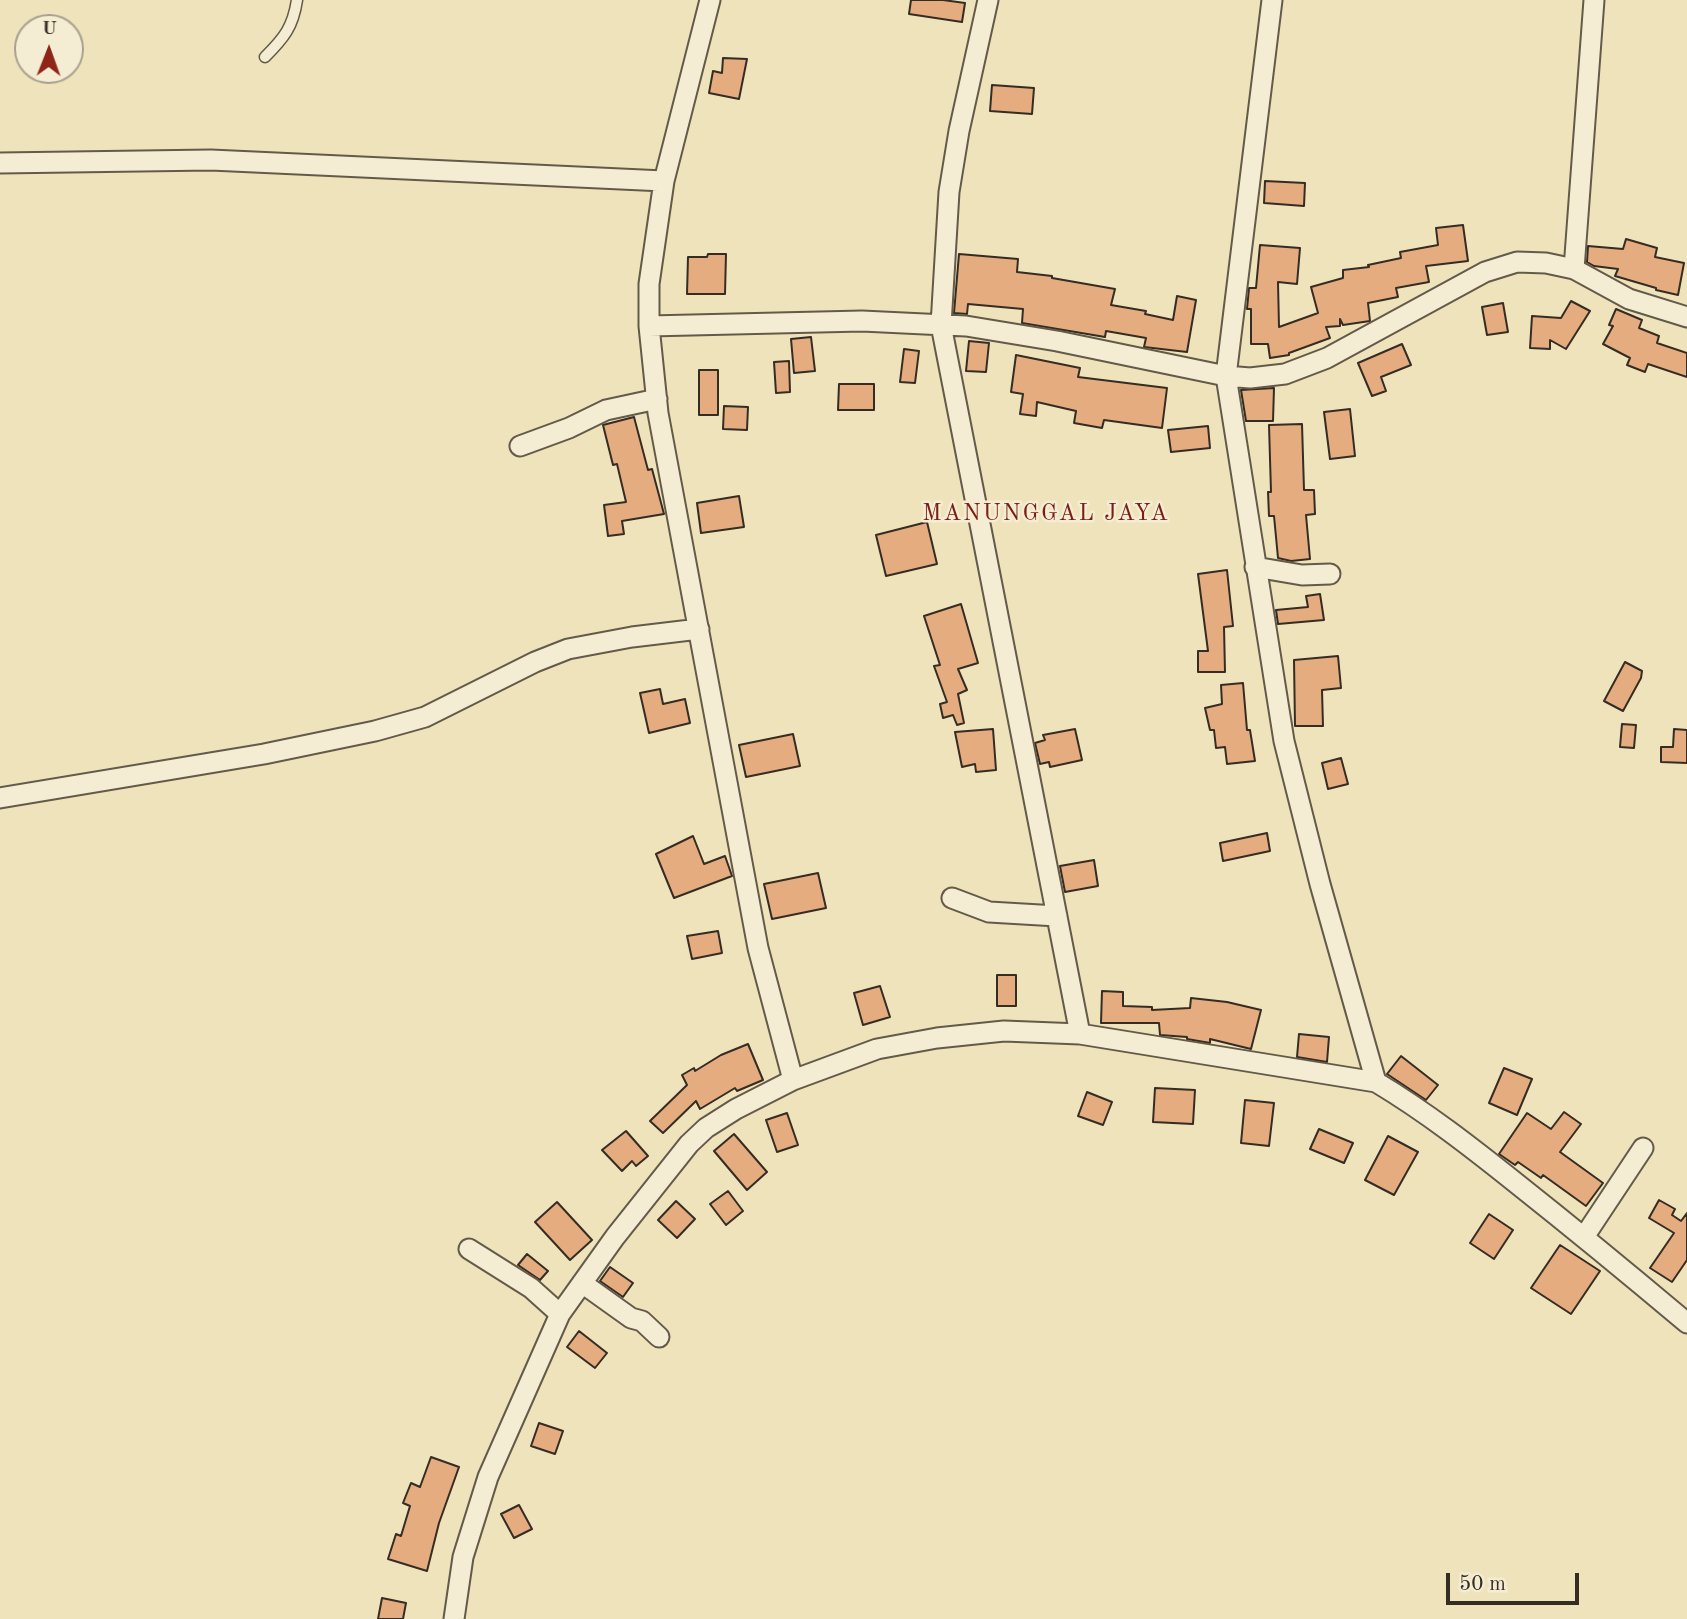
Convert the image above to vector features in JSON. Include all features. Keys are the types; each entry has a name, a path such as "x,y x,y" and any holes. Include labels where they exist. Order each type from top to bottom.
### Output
{"street":[{"path":"710,0 664,181 649,284 649,326 657,399 758,948 793,1080"},
{"path":"988,0 959,131 949,192 941,325 1080,1034"},
{"path":"1272,0 1226,376 1284,741 1320,884 1377,1082"},
{"path":"1574,269 1594,0"},
{"path":"0,163 211,160 664,181"},
{"path":"649,326 862,321 966,326 1057,341 1226,376 1250,378 1285,374 1326,358 1485,272 1517,262 1546,263 1574,269 1629,299 1687,317"},
{"path":"520,446 569,428 606,410 657,399"},
{"path":"1255,566 1301,575 1331,574"},
{"path":"0,798 264,754 376,731 425,717 535,662 568,649 632,637 699,629"},
{"path":"952,898 989,912 1057,916"},
{"path":"454,1619 463,1557 488,1477 560,1314 614,1237 689,1144 706,1129 736,1109 793,1080 877,1049 937,1038 1004,1031 1080,1034 1377,1082 1414,1104 1685,1317"},
{"path":"1584,1237 1643,1148"},
{"path":"468,1249 531,1288 560,1314"},
{"path":"582,1283 631,1318 642,1321 659,1337"}],"lane":[{"path":"265,57 283,40 294,18 297,0"}],"building":[{"path":"911,0 965,3 962,22 909,14"},
{"path":"723,58 747,59 739,99 709,93 713,71 722,73"},
{"path":"992,85 1034,88 1032,114 990,111"},
{"path":"1265,181 1305,183 1304,206 1264,203"},
{"path":"1463,225 1468,261 1426,266 1429,282 1396,288 1398,297 1368,303 1370,321 1343,325 1340,319 1340,326 1326,327 1330,338 1289,355 1270,358 1268,344 1251,344 1251,309 1247,309 1249,288 1256,288 1260,245 1300,248 1297,284 1278,282 1279,327 1318,313 1311,287 1343,278 1343,270 1369,267 1368,265 1401,258 1400,252 1438,245 1436,228"},
{"path":"1626,239 1657,248 1655,257 1684,263 1678,295 1615,276 1618,269 1594,266 1587,262 1588,246 1623,249"},
{"path":"708,254 726,254 725,294 687,294 688,257 707,257"},
{"path":"959,254 1018,259 1017,272 1115,289 1111,305 1146,311 1145,314 1173,320 1177,296 1196,300 1187,352 1144,347 1146,338 1106,331 1105,337 1022,323 1023,309 968,304 967,314 954,313"},
{"path":"1571,301 1590,311 1566,349 1550,340 1550,349 1530,348 1532,316 1561,318"},
{"path":"1503,303 1508,332 1487,335 1482,307"},
{"path":"1616,309 1642,320 1639,328 1659,336 1657,343 1687,353 1687,377 1648,364 1645,372 1627,365 1630,358 1603,344 1613,326 1609,325"},
{"path":"811,337 815,371 794,373 791,339"},
{"path":"969,341 989,343 986,372 966,371"},
{"path":"1402,344 1411,365 1381,377 1386,391 1372,396 1358,363"},
{"path":"904,349 919,351 915,383 900,382"},
{"path":"1016,355 1080,368 1078,377 1167,388 1162,428 1104,420 1102,428 1074,423 1076,411 1037,402 1036,416 1020,414 1023,394 1011,392"},
{"path":"789,361 790,392 776,393 774,362"},
{"path":"699,370 718,370 718,415 699,415"},
{"path":"839,384 874,384 874,410 838,410"},
{"path":"1274,388 1273,421 1246,421 1241,390"},
{"path":"724,406 748,407 747,430 723,429"},
{"path":"1350,409 1355,456 1330,459 1324,412"},
{"path":"634,417 648,470 652,469 664,514 622,521 624,534 608,536 604,505 626,502 617,464 613,465 603,425"},
{"path":"1302,424 1304,490 1314,490 1315,514 1306,515 1310,559 1291,561 1278,558 1274,516 1269,516 1269,425"},
{"path":"1208,426 1210,448 1171,452 1168,430"},
{"path":"739,496 744,527 701,533 697,503"},
{"path":"927,522 937,564 886,576 876,535"},
{"path":"1227,570 1233,626 1224,627 1225,672 1198,672 1198,651 1208,651 1198,574"},
{"path":"1320,594 1324,620 1278,624 1276,610 1308,607 1306,596"},
{"path":"961,604 978,663 958,669 967,690 958,694 964,723 957,725 953,715 943,718 940,704 947,702 934,666 940,665 924,616"},
{"path":"1338,656 1341,688 1322,690 1323,726 1295,726 1294,660"},
{"path":"1625,662 1642,671 1641,678 1623,711 1604,701"},
{"path":"1243,683 1247,730 1250,730 1255,761 1227,764 1225,747 1216,748 1214,730 1210,730 1205,708 1222,704 1221,685"},
{"path":"660,689 663,704 685,699 690,723 649,733 640,693"},
{"path":"1622,724 1636,725 1634,748 1620,747"},
{"path":"993,729 996,770 976,772 975,764 962,767 955,732"},
{"path":"1075,729 1082,760 1050,767 1049,762 1040,764 1035,743 1045,740 1043,735"},
{"path":"1674,729 1687,730 1687,763 1661,762 1661,747 1673,747"},
{"path":"793,734 800,766 746,777 739,745"},
{"path":"1341,758 1348,784 1328,789 1322,763"},
{"path":"1267,833 1270,851 1223,861 1220,843"},
{"path":"693,836 704,864 725,856 732,876 674,898 656,854"},
{"path":"1094,860 1098,886 1065,892 1060,866"},
{"path":"818,873 826,908 772,919 764,884"},
{"path":"718,931 722,953 692,959 687,936"},
{"path":"997,975 1016,975 1016,1006 997,1006"},
{"path":"880,986 890,1017 863,1025 854,993"},
{"path":"1102,991 1123,992 1123,1006 1152,1007 1152,1010 1190,1008 1191,998 1227,1002 1261,1010 1251,1049 1210,1039 1210,1043 1187,1037 1160,1035 1159,1023 1101,1023"},
{"path":"1299,1034 1329,1037 1327,1062 1297,1057"},
{"path":"748,1044 763,1080 737,1091 735,1088 700,1109 696,1101 663,1133 650,1121 687,1085 682,1075"},
{"path":"1401,1056 1438,1085 1426,1100 1387,1074"},
{"path":"1504,1068 1532,1079 1517,1115 1489,1103"},
{"path":"1155,1088 1195,1090 1193,1124 1153,1122"},
{"path":"1087,1092 1112,1102 1103,1125 1078,1116"},
{"path":"1245,1100 1274,1103 1269,1146 1241,1143"},
{"path":"1564,1112 1581,1124 1560,1152 1603,1183 1586,1206 1543,1175 1541,1178 1518,1162 1515,1165 1499,1154 1527,1113 1551,1129"},
{"path":"787,1113 798,1145 777,1152 766,1120"},
{"path":"1319,1129 1353,1143 1344,1163 1310,1149"},
{"path":"626,1131 648,1156 636,1166 632,1161 622,1171 602,1150"},
{"path":"734,1134 767,1172 747,1190 714,1151"},
{"path":"1388,1136 1418,1152 1394,1195 1365,1180"},
{"path":"728,1191 743,1211 726,1225 710,1204"},
{"path":"1659,1200 1675,1209 1672,1215 1681,1221 1687,1213 1687,1260 1672,1282 1650,1268 1674,1233 1649,1218"},
{"path":"676,1201 695,1219 677,1238 658,1220"},
{"path":"557,1202 592,1240 570,1260 535,1222"},
{"path":"1489,1214 1513,1230 1494,1259 1470,1243"},
{"path":"1560,1245 1600,1271 1571,1314 1531,1288"},
{"path":"527,1254 548,1271 540,1280 518,1265"},
{"path":"610,1267 633,1283 623,1297 600,1281"},
{"path":"579,1331 607,1353 595,1368 567,1347"},
{"path":"539,1423 563,1431 555,1454 531,1446"},
{"path":"431,1457 459,1467 439,1523 427,1571 388,1559 396,1534 401,1536 410,1506 403,1503 411,1483 420,1487"},
{"path":"519,1505 532,1529 514,1538 501,1514"},
{"path":"382,1598 406,1603 403,1619 378,1619"}],"district":[{"name":"MANUNGGAL JAYA","path":"1046,514"}]}
